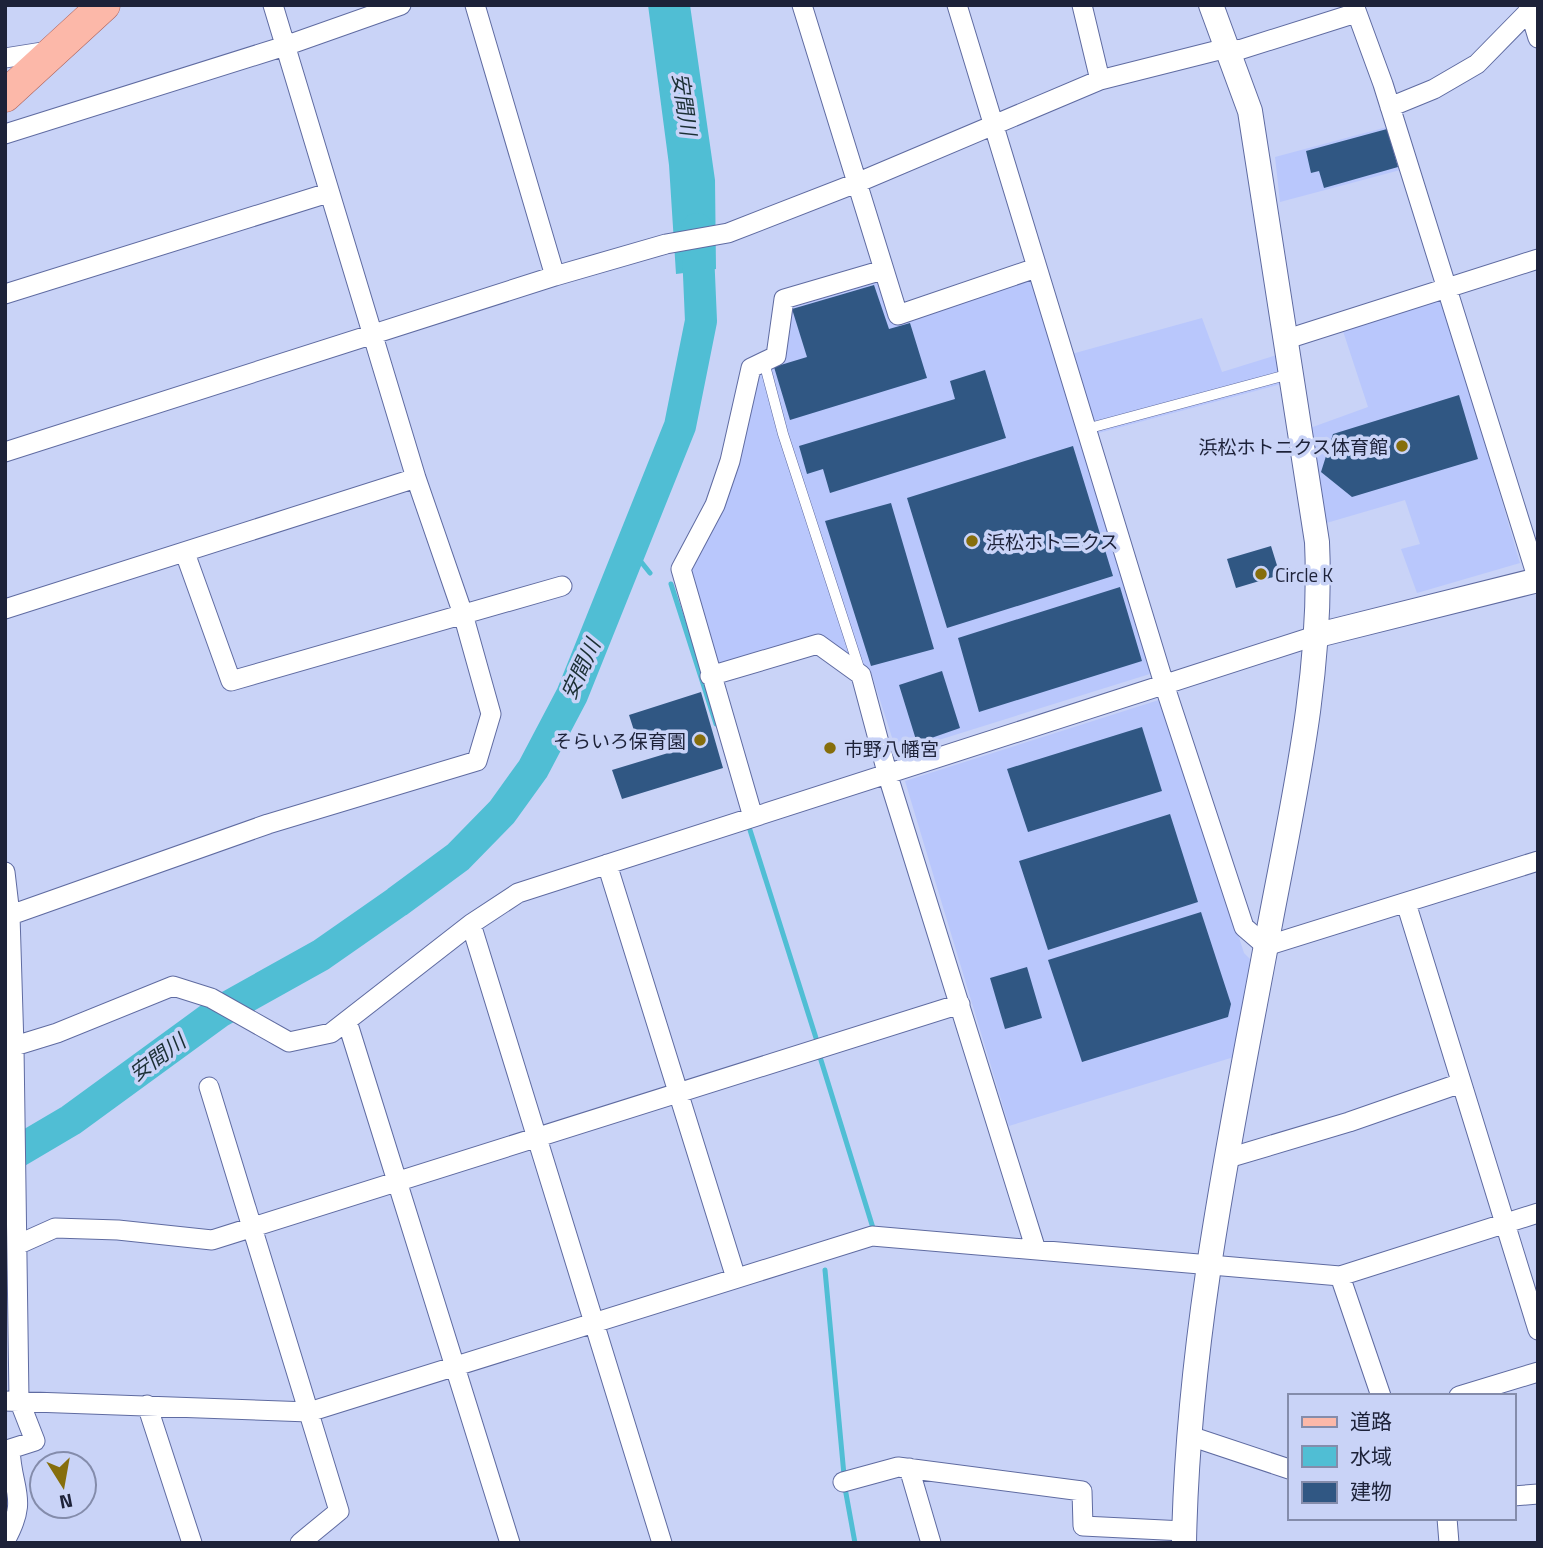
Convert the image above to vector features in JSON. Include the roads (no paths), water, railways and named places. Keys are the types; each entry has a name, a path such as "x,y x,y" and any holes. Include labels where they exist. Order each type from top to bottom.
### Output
{"main road":[{"path":"5,96 104,5"}],"street":[{"path":"8,916 268,824 477,761 492,714 463,614 416,478 273,5"},
{"path":"5,134 285,46 401,5"},
{"path":"475,5 555,276"},
{"path":"802,5 898,315 1036,268"},
{"path":"957,5 1166,687 1244,927 1266,946"},
{"path":"1082,5 1100,80"},
{"path":"843,1482 898,1467 1082,1491 1083,1526 1184,1537 1190,1436 1207,1266 1308,723 1318,635 1317,542 1250,111 1211,5"},
{"path":"1532,8 1538,38"},
{"path":"1390,107 1434,89 1477,64 1532,8"},
{"path":"5,452 555,276 666,244 724,234 859,182 1100,80 1227,48 1239,50 1355,9 1390,107 1538,580 1318,635 1166,687 518,893 471,924 331,1033 289,1042 211,998 173,986 10,1048"},
{"path":"5,58 56,50"},
{"path":"5,294 328,193"},
{"path":"1284,340 1538,259"},
{"path":"753,817 681,569 715,505 733,449 751,368 776,356 784,299 883,270"},
{"path":"5,609 416,478"},
{"path":"185,553 231,681 562,586"},
{"path":"710,676 818,644 861,675 888,776 1035,1247"},
{"path":"1266,946 1538,861"},
{"path":"607,864 736,1278"},
{"path":"5,872 17,1245 12,1401 35,1441 9,1449 10,1468 20,1496 18,1518 5,1541"},
{"path":"1406,903 1538,1330"},
{"path":"471,924 662,1543"},
{"path":"17,1245 55,1228 118,1230 212,1240 960,1004"},
{"path":"347,1021 510,1543"},
{"path":"1225,1159 1349,1122 1461,1083"},
{"path":"209,1087 339,1511 300,1543"},
{"path":"12,1401 309,1412 338,1406 872,1236 1035,1247 1207,1266 1340,1276 1538,1213"},
{"path":"1340,1276 1380,1394"},
{"path":"1466,1394 1538,1372"},
{"path":"147,1405 192,1543"},
{"path":"1190,1436 1288,1469"},
{"path":"909,1468 931,1543"},
{"path":"1515,1496 1538,1494"},
{"path":"1447,1520 1449,1543"}],"lane":[{"path":"764,362 783,434 861,675"},
{"path":"1086,429 1290,374"}],"water":[{"path":"648,5 690,5 715,180 716,269 676,274 669,165"}],"waterway":[{"name":"安間川","path":"5,1159 71,1120 219,1012 321,955 397,902 458,857 502,812 533,769 572,695 680,426 701,321 697,229"},
{"path":"630,548 650,573"},
{"path":"671,584 716,724"},
{"path":"750,830 816,1038"},
{"path":"820,1057 873,1228 871,1229"},
{"path":"825,1270 844,1475"},
{"path":"845,1488 855,1543"}],"place":[{"name":"浜松ホトニクス体育館","path":"1402,446"},
{"name":"浜松ホトニクス","path":"972,541"},
{"name":"Circle K","path":"1261,574"},
{"name":"そらいろ保育園","path":"700,740"},
{"name":"市野八幡宮","path":"830,748"}]}
